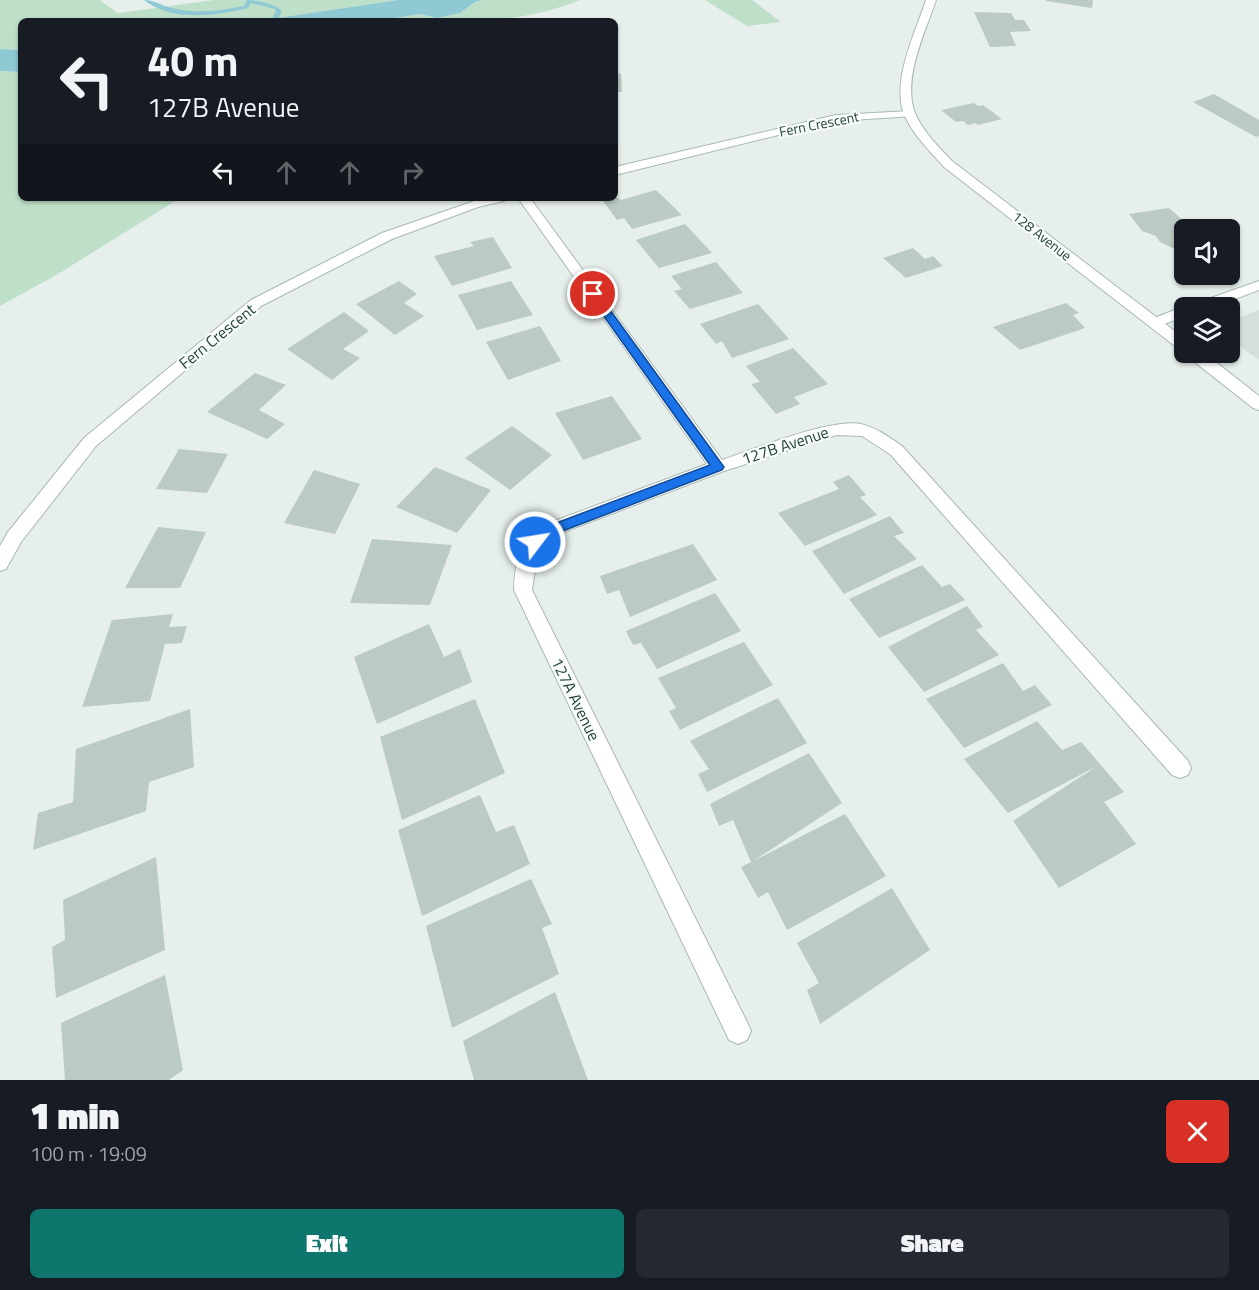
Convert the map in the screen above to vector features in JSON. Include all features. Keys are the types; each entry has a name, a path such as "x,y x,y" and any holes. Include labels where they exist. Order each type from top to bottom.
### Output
{"street":[{"path":"910,114 906,100 908,77 931,0"},
{"name":"Fern Crescent","path":"618,170 836,118 910,114"},
{"name":"128 Avenue","path":"910,114 948,164 1174,338"},
{"name":"Fern Crescent","path":"0,564 14,537 90,442 256,303 387,236 487,201"},
{"path":"526,201 718,467"},
{"path":"1226,297 1259,285"},
{"path":"1154,323 1174,315"},
{"path":"1206,363 1259,404"},
{"name":"127B Avenue","path":"718,467 836,429 856,427 876,435 896,450 1180,768"},
{"name":"127A Avenue","path":"718,467 555,528 535,542 524,563 523,590 738,1031"}],"shaded area":[{"path":"1259,310 1259,360 1240,346 1240,317"}],"green space":[{"path":"0,0 99,0 118,13 214,0 398,0 277,18 18,18 18,50 0,49"},
{"path":"483,0 580,0 555,9 511,18 437,18 460,13 475,2"},
{"path":"705,0 752,0 781,22 747,26"},
{"path":"420,14 437,18 395,18"},
{"path":"0,71 18,72 18,201 175,201 58,274 0,306"}],"water":[{"path":"398,0 483,0 475,2 460,13 437,18 420,14 395,18 277,18"},
{"path":"0,49 18,50 18,72 0,71"}],"building":[{"path":"1046,0 1093,0 1092,8"},
{"path":"974,12 1011,13 1015,20 1024,20 1031,31 1010,32 1016,46 990,47"},
{"path":"618,74 621,74 622,92 618,92"},
{"path":"1214,94 1259,120 1259,136 1256,137 1193,102"},
{"path":"974,103 978,106 983,105 1002,119 968,125 963,121 956,122 941,110"},
{"path":"656,190 682,215 632,229 624,218 617,220 603,201 618,201 618,198 621,200"},
{"path":"1169,208 1182,219 1174,219 1174,249 1160,242 1156,236 1142,231 1129,214"},
{"path":"685,224 712,253 659,268 636,240"},
{"path":"493,237 512,268 452,286 434,256 474,246 470,242"},
{"path":"913,248 925,259 933,256 943,266 906,278 883,258"},
{"path":"716,262 743,293 690,309 674,291 682,289 671,276"},
{"path":"399,281 417,294 404,303 424,316 395,335 356,304"},
{"path":"511,281 533,315 477,330 458,295"},
{"path":"1066,303 1079,313 1073,315 1085,328 1020,350 993,327"},
{"path":"758,304 789,339 732,358 722,341 716,344 700,324"},
{"path":"344,312 369,331 343,349 360,358 332,380 287,349"},
{"path":"540,326 561,361 508,380 486,342"},
{"path":"793,348 828,384 794,397 800,404 776,414 751,384 760,382 746,366"},
{"path":"255,373 286,385 259,410 285,424 267,439 207,412"},
{"path":"612,396 642,439 583,460 555,413"},
{"path":"512,426 552,455 510,490 465,458"},
{"path":"179,449 228,454 207,493 156,489"},
{"path":"435,467 491,490 457,533 396,507"},
{"path":"314,470 360,484 335,534 284,523"},
{"path":"849,475 866,495 860,497 877,515 805,546 778,513 839,489 833,482"},
{"path":"890,516 904,533 894,536 917,559 844,594 812,551"},
{"path":"158,527 206,532 180,588 125,588"},
{"path":"372,539 452,545 430,605 350,603"},
{"path":"693,544 717,580 630,617 619,590 607,594 600,576"},
{"path":"922,565 942,587 950,584 965,600 879,638 849,599"},
{"path":"715,593 741,631 657,669 641,643 633,645 626,631"},
{"path":"967,606 983,627 976,630 999,655 924,692 888,647"},
{"path":"173,614 169,627 187,626 182,643 165,644 150,701 82,707 112,620"},
{"path":"429,624 444,657 460,649 472,682 377,724 354,657"},
{"path":"744,642 773,685 680,730 669,711 676,708 658,678"},
{"path":"1003,663 1023,691 1035,685 1052,705 964,748 926,699"},
{"path":"778,698 807,743 707,792 698,774 709,769 690,741"},
{"path":"475,699 505,773 402,820 380,737"},
{"path":"190,709 194,767 149,782 146,811 33,850 38,813 73,802 76,749"},
{"path":"1037,721 1062,750 1081,742 1124,792 1104,802 1136,844 1059,888 1013,821 1097,766 1008,813 964,759"},
{"path":"809,753 842,803 753,861 845,814 886,876 787,930 768,892 758,898 741,867 751,862 733,820 719,826 710,804"},
{"path":"480,795 496,832 514,825 530,864 422,916 398,830"},
{"path":"156,857 165,950 56,998 52,947 65,940 63,900"},
{"path":"531,879 552,924 542,928 559,974 452,1028 426,926"},
{"path":"892,888 930,950 820,1024 807,990 819,983 797,943"},
{"path":"165,975 183,1070 169,1080 65,1080 61,1023"},
{"path":"555,992 588,1080 474,1080 463,1041"}],"waterway":[{"path":"147,0 169,10 195,13 246,7 250,0"},
{"path":"253,0 252,2 277,8 279,11 276,18"}],"route":[{"path":"535,542 555,528 718,467 593,294"}]}
